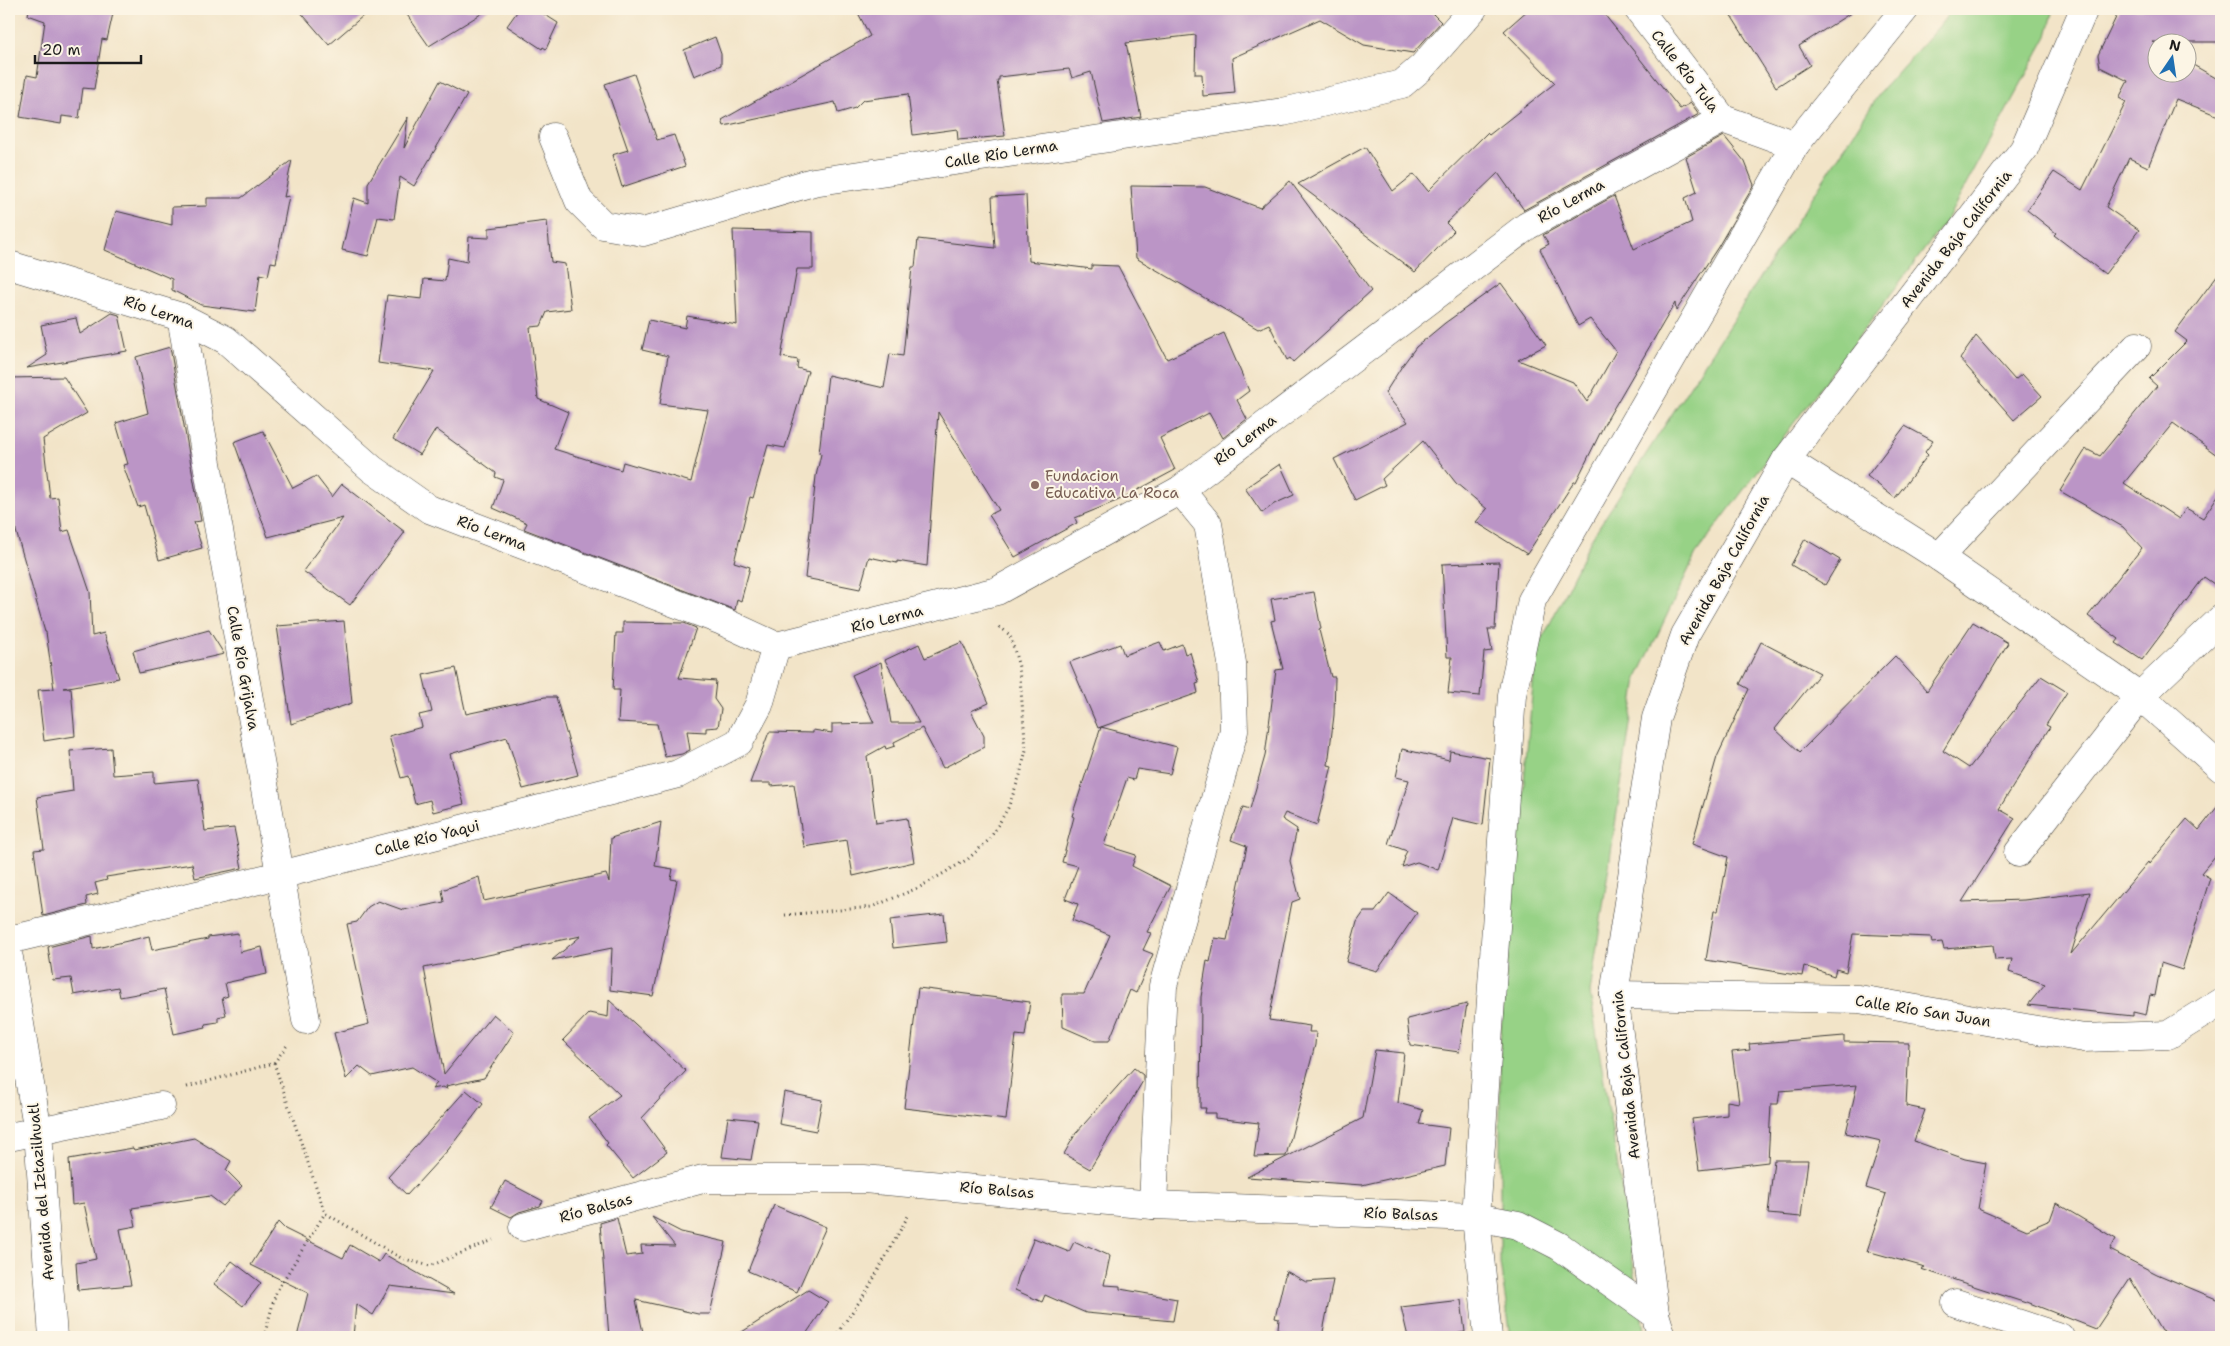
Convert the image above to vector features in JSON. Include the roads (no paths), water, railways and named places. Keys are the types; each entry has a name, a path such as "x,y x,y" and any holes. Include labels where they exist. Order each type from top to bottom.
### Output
{"street":[{"name":"Calle Río Lerma","path":"553,137 579,202 603,225 643,232 813,182 1283,112 1402,84 1422,66 1473,9"},
{"name":"Calle Río Tula","path":"1638,9 1723,119 1795,145"},
{"path":"1488,1337 1476,1217 1512,695 1532,600 1795,145 1905,9"},
{"name":"Avenida Baja California","path":"1659,1326 1614,995 1656,718 1684,635 1786,460 2024,149 2084,9"},
{"name":"Río Lerma","path":"9,265 181,316 226,340 372,469 429,509 722,621 776,646 997,591 1180,490 1527,226 1723,119"},
{"name":"Calle Río Grijalva","path":"181,316 306,1020"},
{"path":"1939,557 2137,346"},
{"path":"1786,460 1939,557 2140,696 2221,768"},
{"path":"1153,1204 1162,986 1234,732 1232,663 1208,524 1180,490"},
{"path":"2018,853 2140,696 2221,619"},
{"name":"Calle Río Yaqui","path":"9,940 280,875 678,774 739,742 759,705 776,646"},
{"name":"Avenida del Iztazilhuatl","path":"9,958 38,1132 53,1337"},
{"name":"Calle Río San Juan","path":"1614,995 1858,999 2084,1038 2168,1035 2221,1002"},
{"path":"9,1137 161,1106"},
{"name":"Río Balsas","path":"523,1227 703,1179 864,1179 1153,1204 1476,1217 1518,1225 1560,1246 1659,1326"},
{"path":"1956,1303 2060,1337"}],"place":[{"name":"Fundacion Educativa La Roca","path":"1035,485"}]}
